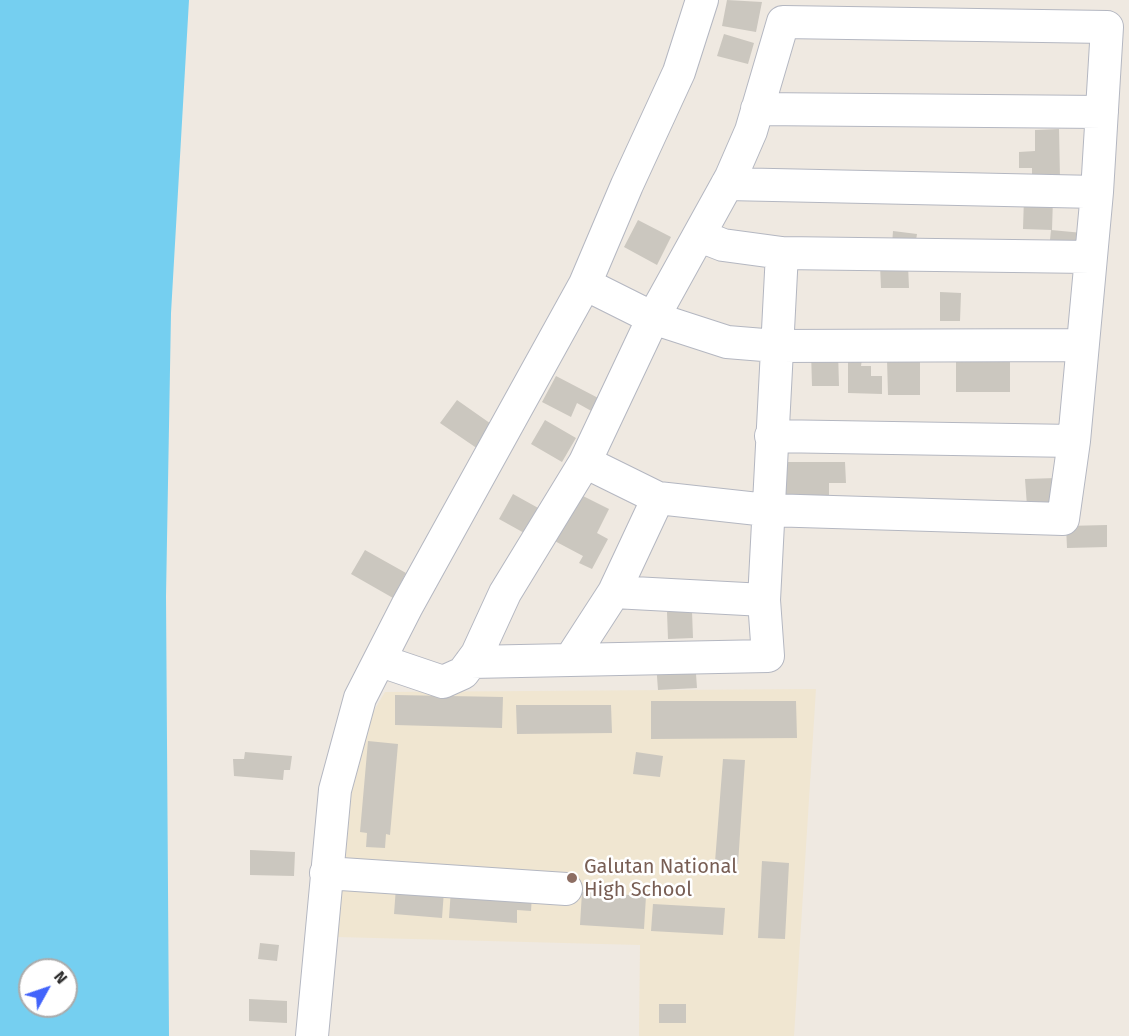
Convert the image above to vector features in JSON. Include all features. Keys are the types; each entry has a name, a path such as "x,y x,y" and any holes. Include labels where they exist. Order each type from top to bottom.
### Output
{"street":[{"path":"312,1036 335,790 360,698 381,661 412,595 585,284 679,72 702,0"},
{"path":"381,661 443,682 463,673 477,654 505,593 585,462 653,318 727,184 752,131 783,22 1107,27 1097,192 1074,441 1063,519 767,510 657,498 585,462"},
{"path":"757,109 1102,112"},
{"path":"727,184 1097,192"},
{"path":"700,236 723,245 782,253 1090,256"},
{"path":"471,662 768,656 764,600 767,510 782,253"},
{"path":"585,284 653,318 727,342 776,346 1082,345"},
{"path":"771,436 1074,441"},
{"path":"570,660 614,592 657,498"},
{"path":"614,592 764,600"},
{"path":"326,873 566,889"}],"shaded area":[{"name":"Galutan National High School","path":"816,689 794,1036 639,1036 640,945 337,937 344,819 367,722 385,692"}],"water":[{"path":"0,0 189,0 171,313 166,596 169,1036 0,1036"}],"building":[{"path":"727,0 762,2 756,32 722,26"},
{"path":"724,34 754,43 748,64 717,56"},
{"path":"1059,129 1060,178 1032,178 1032,168 1019,168 1019,152 1035,151 1035,130"},
{"path":"1024,197 1053,198 1052,230 1023,229"},
{"path":"638,220 671,237 657,265 624,247"},
{"path":"1051,230 1083,233 1081,253 1049,250"},
{"path":"893,231 917,234 915,247 892,245"},
{"path":"880,265 908,265 909,288 881,288"},
{"path":"940,292 961,293 960,321 940,321"},
{"path":"838,350 839,386 812,386 811,351"},
{"path":"956,356 989,356 989,362 1010,362 1010,392 956,392"},
{"path":"848,358 862,359 861,366 871,366 871,376 882,376 882,394 848,393"},
{"path":"887,359 920,359 920,395 888,395"},
{"path":"556,376 602,400 595,413 577,403 571,417 542,402"},
{"path":"457,400 494,426 478,449 440,423"},
{"path":"545,420 576,438 562,462 531,444"},
{"path":"781,462 845,462 846,483 829,483 829,499 781,499"},
{"path":"1056,478 1058,505 1027,506 1025,479"},
{"path":"573,491 609,509 597,533 608,539 592,569 579,563 583,556 549,538"},
{"path":"513,494 540,509 526,534 499,519"},
{"path":"1107,525 1107,547 1067,548 1066,526"},
{"path":"365,550 406,573 393,598 351,574"},
{"path":"692,611 693,638 668,639 667,612"},
{"path":"695,660 697,688 658,690 656,663"},
{"path":"395,695 503,697 502,728 395,725"},
{"path":"651,701 796,701 797,738 651,739"},
{"path":"516,705 611,705 612,733 517,734"},
{"path":"368,741 398,744 390,835 386,834 385,848 366,847 367,833 360,832"},
{"path":"245,752 292,756 290,770 284,770 283,780 234,776 233,759 244,759"},
{"path":"636,752 663,756 660,777 633,774"},
{"path":"723,759 745,760 738,864 715,862"},
{"path":"250,850 295,852 294,876 250,875"},
{"path":"762,861 789,863 785,939 758,938"},
{"path":"396,887 444,891 442,918 394,914"},
{"path":"451,889 532,895 531,911 517,910 517,923 449,918"},
{"path":"582,892 646,896 644,929 580,925"},
{"path":"653,904 725,908 723,935 651,931"},
{"path":"260,943 279,945 277,961 258,959"},
{"path":"249,999 287,1001 287,1023 249,1021"},
{"path":"659,1004 686,1004 686,1023 659,1023"}],"place":[{"name":"Galutan National High School","path":"572,878"}]}
